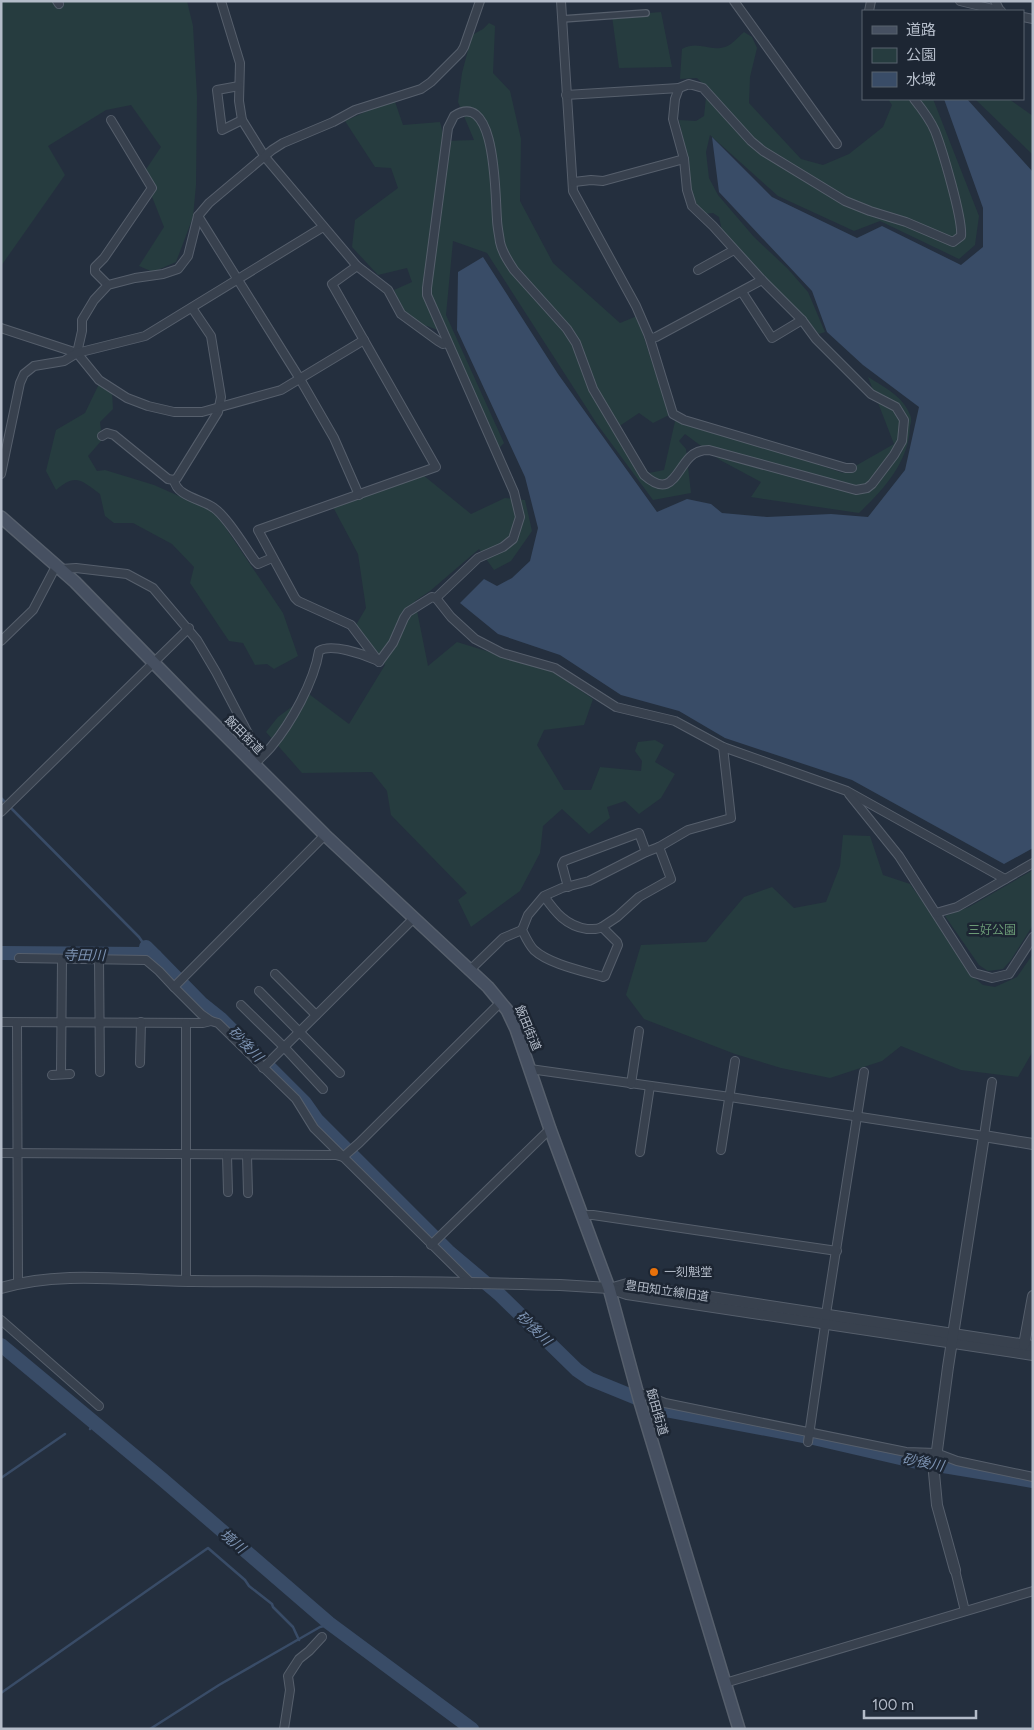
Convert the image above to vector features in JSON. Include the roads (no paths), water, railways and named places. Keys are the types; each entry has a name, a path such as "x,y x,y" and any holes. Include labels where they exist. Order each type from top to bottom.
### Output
{"main road":[{"name":"飯田街道","path":"1,517 60,568 256,763 325,835 502,1002 516,1029 550,1129 609,1288 638,1396 725,1683 736,1728"}],"street":[{"path":"221,1 240,63 239,101 242,120 265,156 357,266 388,290 400,314 438,341 443,344 447,343"},
{"path":"78,353 82,320 94,300 108,285 135,278 163,274 178,269 188,256 198,216 209,203 283,143 333,122 355,110 426,86 461,52 480,1"},
{"path":"561,1 566,96 574,182 573,191 636,306 649,336 672,411 678,417 846,468 852,468"},
{"path":"734,1 837,144"},
{"path":"960,1 996,10"},
{"path":"562,19 646,13"},
{"path":"566,96 679,88 689,84 703,88 751,141 763,151 845,201 863,209 906,222 953,242 961,236 962,230 956,203 935,130 927,114 915,100"},
{"path":"239,86 217,90 222,130 242,120"},
{"path":"380,662 393,643 408,612 432,597 436,598 478,558 503,547 513,539 520,517 514,492 427,295 426,288 448,128 454,116 466,111 480,117 489,141 494,168 500,244 507,259 519,276 567,329 576,343 593,389 644,475 649,480 659,484 669,483 691,456 697,452 709,450 852,490 863,489 872,484 902,441 904,420 896,407 872,394 816,339 802,320 692,206 687,190 684,159 673,119 675,99 679,88"},
{"path":"108,285 95,272 95,267 104,258 152,188 111,120"},
{"path":"574,182 603,181 684,159"},
{"path":"198,216 300,379 334,438 359,494"},
{"path":"1,474 20,383 24,374 34,366 64,361 78,353 146,336 323,227"},
{"path":"698,270 734,250"},
{"path":"357,266 332,284 436,467 258,530 298,602 351,625 380,662"},
{"path":"649,336 656,338 762,280"},
{"path":"742,292 772,338 802,320"},
{"path":"174,480 191,456 220,406 221,397 211,336 192,308"},
{"path":"1,328 78,353 99,380 127,398 148,406 174,412 202,412 281,390 364,340"},
{"path":"102,436 107,434 114,435 168,479 174,480"},
{"path":"174,480 175,485 188,496 214,508 233,530 254,561 258,564 272,558"},
{"path":"1,641 33,610 54,570 76,568 127,574 153,588 198,640 250,737 256,763"},
{"path":"436,598 451,617 475,639 502,653 555,668 616,707 675,721 723,747 847,791 1005,880"},
{"path":"1,812 188,628"},
{"path":"256,763 280,736 301,701 317,668 320,651 336,648 380,662"},
{"path":"470,970 502,938 522,930 528,914 544,896 589,882 688,830 731,818 723,747"},
{"path":"847,791 900,856 974,973 992,978 1009,974 1033,937"},
{"path":"568,887 562,865 564,861 639,833 646,852"},
{"path":"175,985 325,835"},
{"path":"544,896 555,911 565,920 576,927 597,930 617,917 639,897 671,879 658,847"},
{"path":"936,913 957,908 1033,863"},
{"path":"264,1067 413,919"},
{"path":"522,930 533,949 544,957 603,977 618,945 602,927"},
{"path":"19,958 146,960 175,985 201,1014 211,1021 218,1023 264,1067 296,1100 314,1128 475,1283"},
{"path":"61,1074 62,958"},
{"path":"99,959 100,1072"},
{"path":"275,974 316,1015"},
{"path":"259,991 340,1073"},
{"path":"344,1156 502,1002"},
{"path":"241,1005 323,1089"},
{"path":"1,1022 101,1024 141,1022 203,1023 211,1021"},
{"path":"140,1063 141,1022"},
{"path":"17,1023 18,1283"},
{"path":"186,1023 186,1281"},
{"path":"630,1084 639,1031"},
{"path":"721,1150 735,1061"},
{"path":"530,1069 730,1097 1033,1144"},
{"path":"808,1441 864,1072"},
{"path":"52,1075 70,1074"},
{"path":"965,1611 937,1505 934,1473 992,1082"},
{"path":"640,1152 650,1086"},
{"path":"432,1243 550,1129"},
{"path":"1,1153 344,1156"},
{"path":"227,1155 228,1192"},
{"path":"247,1155 248,1193"},
{"path":"582,1216 603,1217 837,1251"},
{"path":"1,1288 18,1283 47,1279 80,1278 186,1281 498,1283 609,1288"},
{"name":"豊田知立線旧道","path":"609,1288 627,1283 826,1319"},
{"name":"豊田知立線旧道","path":"609,1288 627,1294 826,1319 953,1338 1028,1345"},
{"path":"1028,1345 1033,1296"},
{"path":"1,1320 99,1406"},
{"name":"豊田知立線旧道","path":"953,1338 1033,1355"},
{"path":"638,1396 906,1452 936,1453 957,1461 1033,1477"},
{"path":"725,1683 1033,1591"},
{"path":"284,1729 290,1690 288,1676 299,1659 322,1637"}],"water":[{"path":"944,100 968,100 1033,172 1033,848 1004,864 852,780 725,738 679,711 621,695 560,655 498,634 460,603 484,579 497,586 512,578 530,561 538,528 525,477 457,330 458,272 483,257 558,374 657,512 687,499 711,504 722,513 767,517 831,514 868,517 905,470 919,407 863,365 827,332 812,291 719,192 712,137 772,197 857,238 882,226 961,265 983,247 983,208"}],"waterway":[{"path":"1,798 139,937 146,947"},
{"name":"寺田川","path":"1,953 147,954 155,956 146,947"},
{"name":"砂後川","path":"155,956 305,1103 317,1120 448,1251 500,1295 577,1370 590,1379 666,1410 809,1437 913,1461 1033,1481"},
{"name":"境川","path":"1,1345 162,1479 329,1623 472,1729"},
{"name":"境川","path":"90,1429 95,1423"},
{"path":"1,1478 65,1434"},
{"path":"1,1693 208,1548 245,1580 249,1586 272,1604 293,1627 299,1640"},
{"path":"150,1729 219,1685 320,1627 331,1624"}],"place":[{"name":"一刻魁堂","path":"654,1272"}],"park label":[{"name":"三好公園","path":"992,930"}]}
